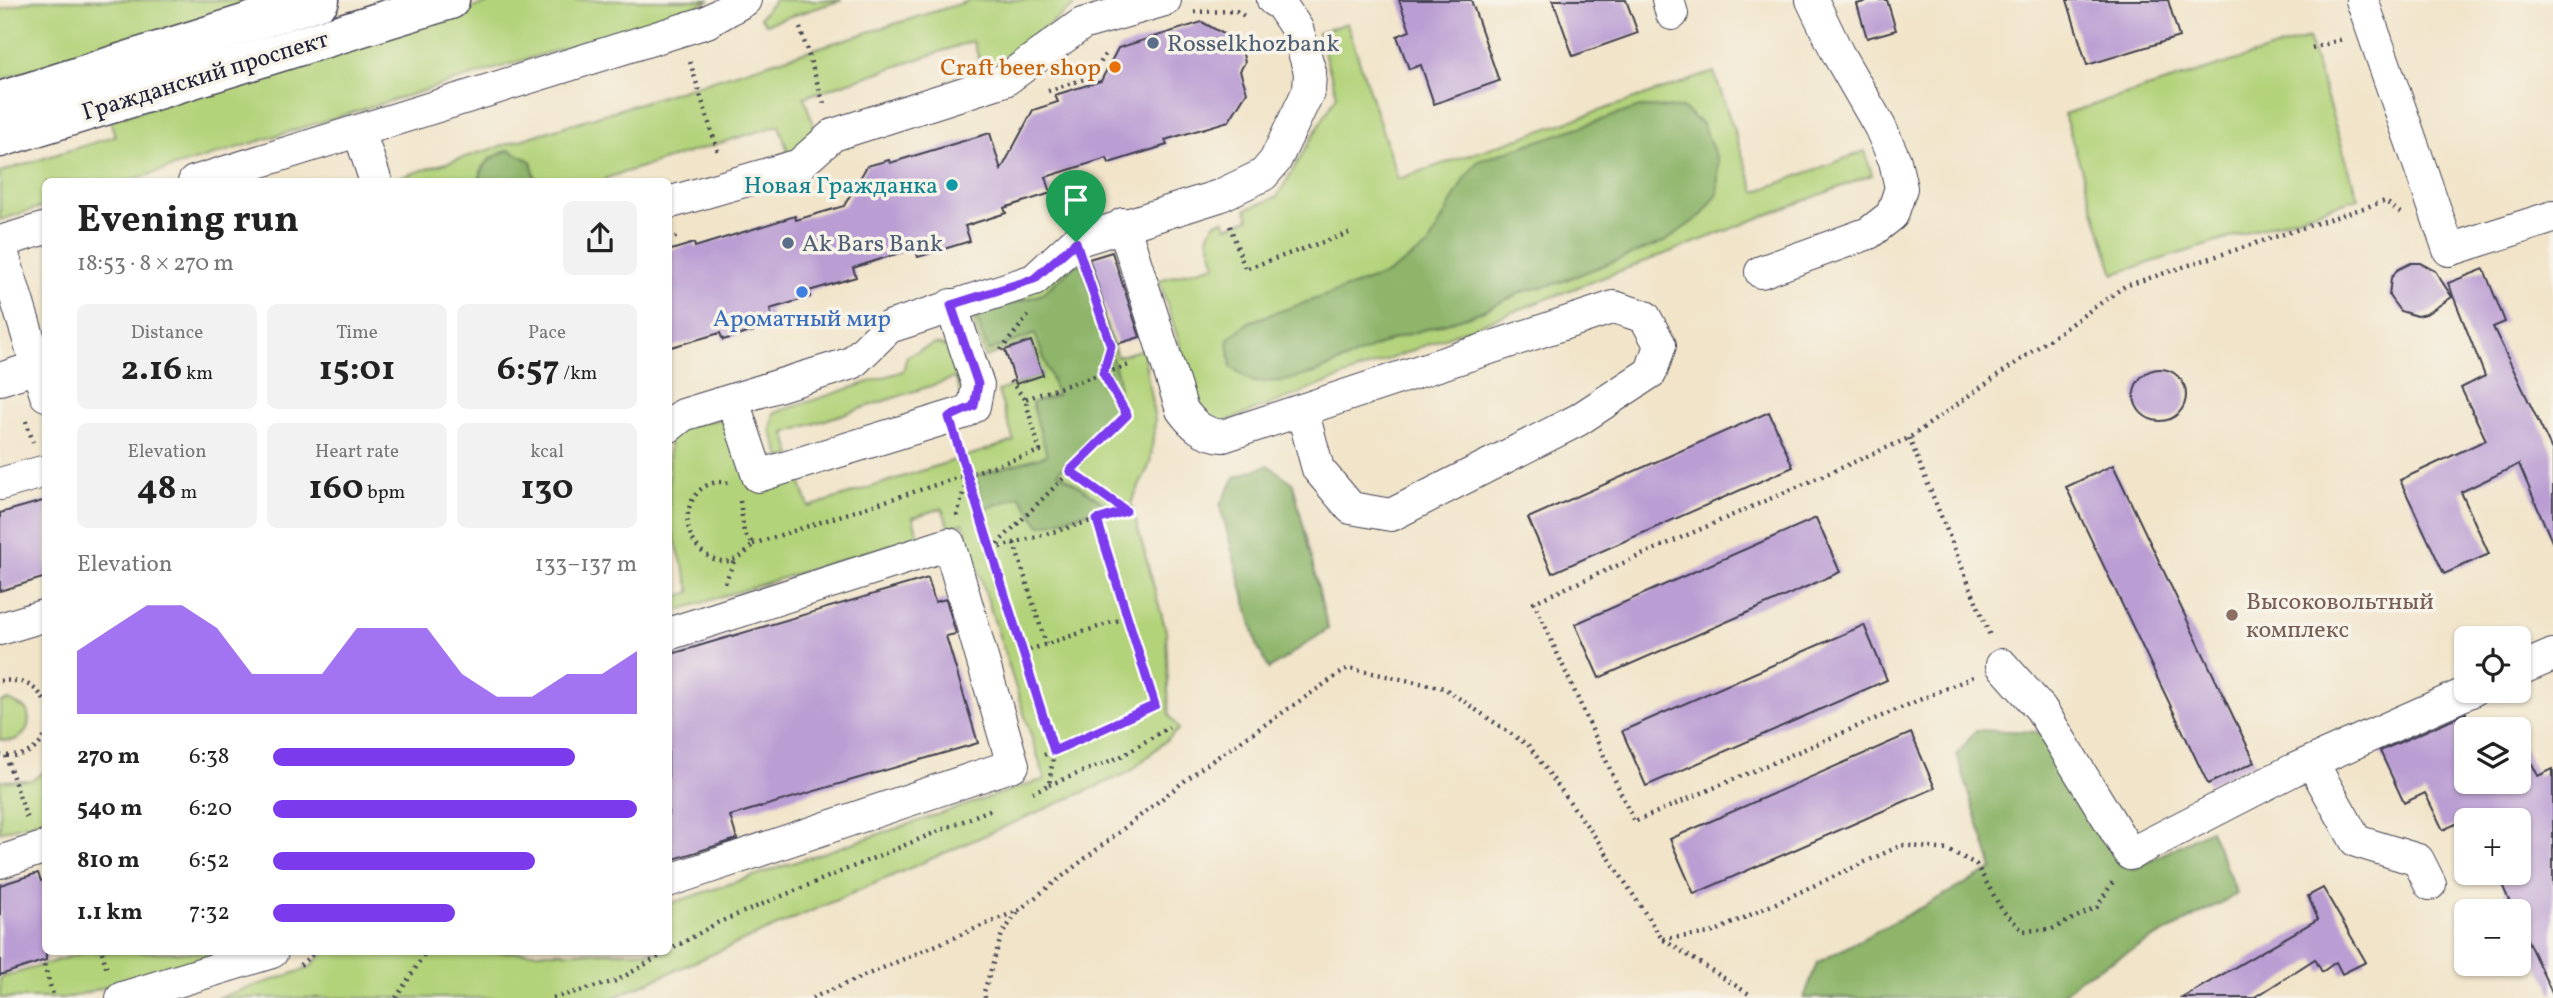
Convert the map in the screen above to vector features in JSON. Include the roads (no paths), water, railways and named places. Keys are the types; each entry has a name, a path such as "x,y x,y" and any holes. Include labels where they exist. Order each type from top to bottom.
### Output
{"main road":[{"name":"Гражданский проспект","path":"0,101 320,0"},
{"name":"Гражданский проспект","path":"0,138 450,0"}],"street":[{"path":"207,178 707,22 746,0"},
{"path":"1762,272 1869,233 1892,215 1901,188 1895,161 1880,127 1838,54 1812,0"},
{"path":"2362,0 2449,250 2553,217"},
{"path":"672,424 683,415 852,362 889,327 1034,279 1076,242 1219,196 1263,175 1275,162 1309,90 1310,72 1297,29 1281,5 1264,11"},
{"path":"672,202 799,165 833,135 1005,80 1082,24 1176,7"},
{"path":"359,131 375,178"},
{"path":"1123,225 1182,410 1195,427 1208,435 1223,436 1614,307 1645,317 1660,345 1651,372 1578,420 1391,515 1351,508 1318,469 1302,410"},
{"path":"0,379 41,381 0,243 42,229"},
{"path":"733,401 749,481 949,417 974,406 989,373 951,305"},
{"path":"0,484 42,472"},
{"path":"672,633 952,553 1013,765 672,880"},
{"path":"0,629 42,616"},
{"path":"2531,664 2553,655"},
{"path":"2002,665 2041,709 2130,855 2312,762 2454,699"},
{"path":"2312,762 2356,841 2418,860 2430,884"},
{"path":"0,862 41,848"},
{"path":"122,998 262,955"}],"place":[{"name":"Rosselkhozbank","path":"1153,43"},
{"name":"Craft beer shop","path":"1115,67"},
{"name":"Новая Гражданка","path":"952,185"},
{"name":"Ak Bars Bank","path":"788,243"},
{"name":"Ароматный мир","path":"802,292"},
{"name":"Высоковольтный комплекc","path":"2232,615"}]}
